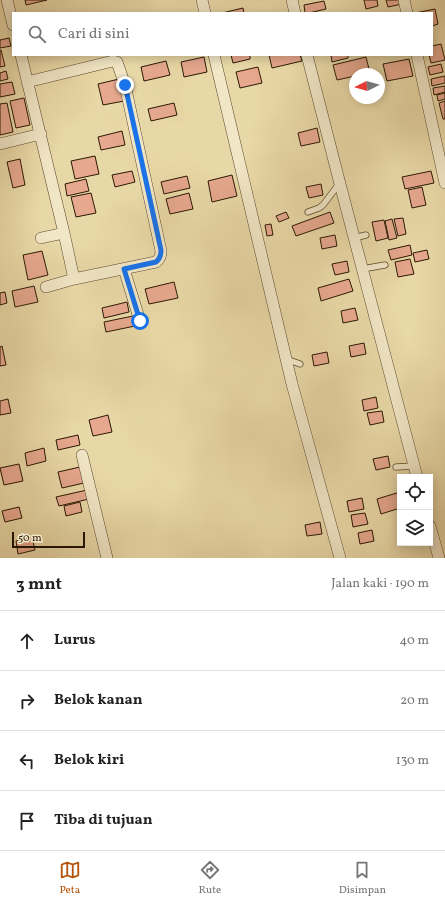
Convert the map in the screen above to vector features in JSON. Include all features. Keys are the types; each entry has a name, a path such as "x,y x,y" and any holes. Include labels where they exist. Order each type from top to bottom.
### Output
{"street":[{"path":"7,0 12,21"},
{"path":"202,0 205,12"},
{"path":"292,0 295,12"},
{"path":"404,0 407,12"},
{"path":"20,56 41,134 74,279"},
{"path":"214,56 292,384 340,558"},
{"path":"307,56 415,472"},
{"path":"417,56 445,184"},
{"path":"27,82 113,61 117,62 125,85 161,250 159,260 156,262 74,279 46,287"},
{"path":"0,144 41,134"},
{"path":"42,238 64,234"},
{"path":"124,269 140,321"},
{"path":"82,455 106,558"},
{"path":"433,537 439,558"}],"lane":[{"path":"308,212 323,205 340,184"},
{"path":"354,238 366,235"},
{"path":"362,269 385,265"},
{"path":"286,359 300,364"},
{"path":"396,467 415,472"}],"building":[{"path":"25,0 47,0 26,5"},
{"path":"364,0 377,0 378,6 366,9"},
{"path":"386,0 401,0 402,4 388,7"},
{"path":"324,1 326,9 305,12 304,5"},
{"path":"243,8 244,12 226,12"},
{"path":"435,9 438,24 433,26 433,12 420,12"},
{"path":"9,38 11,46 0,48 0,40"},
{"path":"441,44 445,60 431,63 429,56 433,56 433,46"},
{"path":"0,50 5,66 0,67"},
{"path":"231,56 250,56 250,59 233,63"},
{"path":"269,56 300,56 302,61 272,68"},
{"path":"331,56 348,56 348,58 332,62"},
{"path":"204,57 207,72 184,77 181,62"},
{"path":"366,57 369,68 349,68 349,77 337,80 333,65"},
{"path":"409,59 413,76 387,81 383,64"},
{"path":"166,61 170,75 144,81 141,67"},
{"path":"441,64 443,72 430,75 428,67"},
{"path":"258,67 262,83 240,88 236,72"},
{"path":"6,71 8,79 0,81 0,73"},
{"path":"445,76 445,83 432,86 431,79"},
{"path":"119,79 124,101 103,105 98,84"},
{"path":"12,82 15,94 0,97 0,84"},
{"path":"445,86 445,92 434,95 433,88"},
{"path":"445,93 445,99 438,101 437,95"},
{"path":"24,98 30,125 16,128 10,101"},
{"path":"445,101 445,119 443,119 439,103"},
{"path":"7,103 13,132 0,135 0,104"},
{"path":"174,103 177,115 151,121 148,109"},
{"path":"317,128 320,142 301,146 298,133"},
{"path":"122,131 125,145 101,150 98,137"},
{"path":"95,156 99,174 75,179 71,161"},
{"path":"20,159 25,185 13,188 7,162"},
{"path":"132,171 135,182 115,187 112,175"},
{"path":"431,171 434,183 405,189 402,177"},
{"path":"232,175 237,196 212,202 208,181"},
{"path":"187,176 190,188 164,194 161,182"},
{"path":"86,179 89,191 67,196 65,184"},
{"path":"321,184 323,195 309,198 306,187"},
{"path":"422,187 426,205 412,208 408,190"},
{"path":"91,193 96,213 76,217 71,197"},
{"path":"189,193 193,209 170,214 166,199"},
{"path":"286,212 289,218 279,222 276,216"},
{"path":"330,212 334,223 296,236 292,226"},
{"path":"403,218 406,234 398,236 394,219"},
{"path":"392,219 397,238 389,240 385,221"},
{"path":"384,220 388,238 376,241 372,222"},
{"path":"271,224 273,235 267,236 265,225"},
{"path":"335,235 337,246 322,249 320,238"},
{"path":"410,245 412,255 391,260 388,250"},
{"path":"427,250 429,259 415,262 413,253"},
{"path":"42,251 48,275 28,280 23,255"},
{"path":"410,259 414,274 398,277 395,262"},
{"path":"347,261 349,272 335,275 332,264"},
{"path":"349,279 353,291 321,301 318,288"},
{"path":"174,282 178,298 149,304 145,289"},
{"path":"34,286 38,302 15,307 12,291"},
{"path":"5,292 7,303 0,305 0,293"},
{"path":"127,302 129,312 104,318 102,308"},
{"path":"355,308 358,320 343,323 341,311"},
{"path":"133,316 135,326 106,332 104,322"},
{"path":"364,343 366,354 351,357 349,346"},
{"path":"2,346 6,365 0,366 0,347"},
{"path":"327,352 329,363 314,366 312,355"},
{"path":"376,397 378,408 364,411 362,400"},
{"path":"8,399 11,413 0,415 0,401"},
{"path":"382,411 384,422 370,425 367,413"},
{"path":"108,415 112,432 93,436 89,420"},
{"path":"78,435 80,445 58,450 56,440"},
{"path":"44,448 46,461 27,466 25,453"},
{"path":"388,456 390,467 376,470 373,459"},
{"path":"19,464 23,481 4,485 0,468"},
{"path":"80,467 84,483 62,488 58,472"},
{"path":"87,490 89,499 59,506 56,497"},
{"path":"397,493 397,509 381,514 377,499"},
{"path":"362,498 364,509 349,512 347,501"},
{"path":"80,502 82,512 66,516 64,506"},
{"path":"19,507 22,518 5,522 2,511"},
{"path":"365,513 368,524 353,527 351,515"},
{"path":"320,522 322,534 307,536 305,525"},
{"path":"372,530 374,541 360,544 358,533"},
{"path":"32,537 35,550 18,554 16,541"}],"route":[{"path":"125,85 161,250 159,260 156,262 124,269 140,321"}]}
